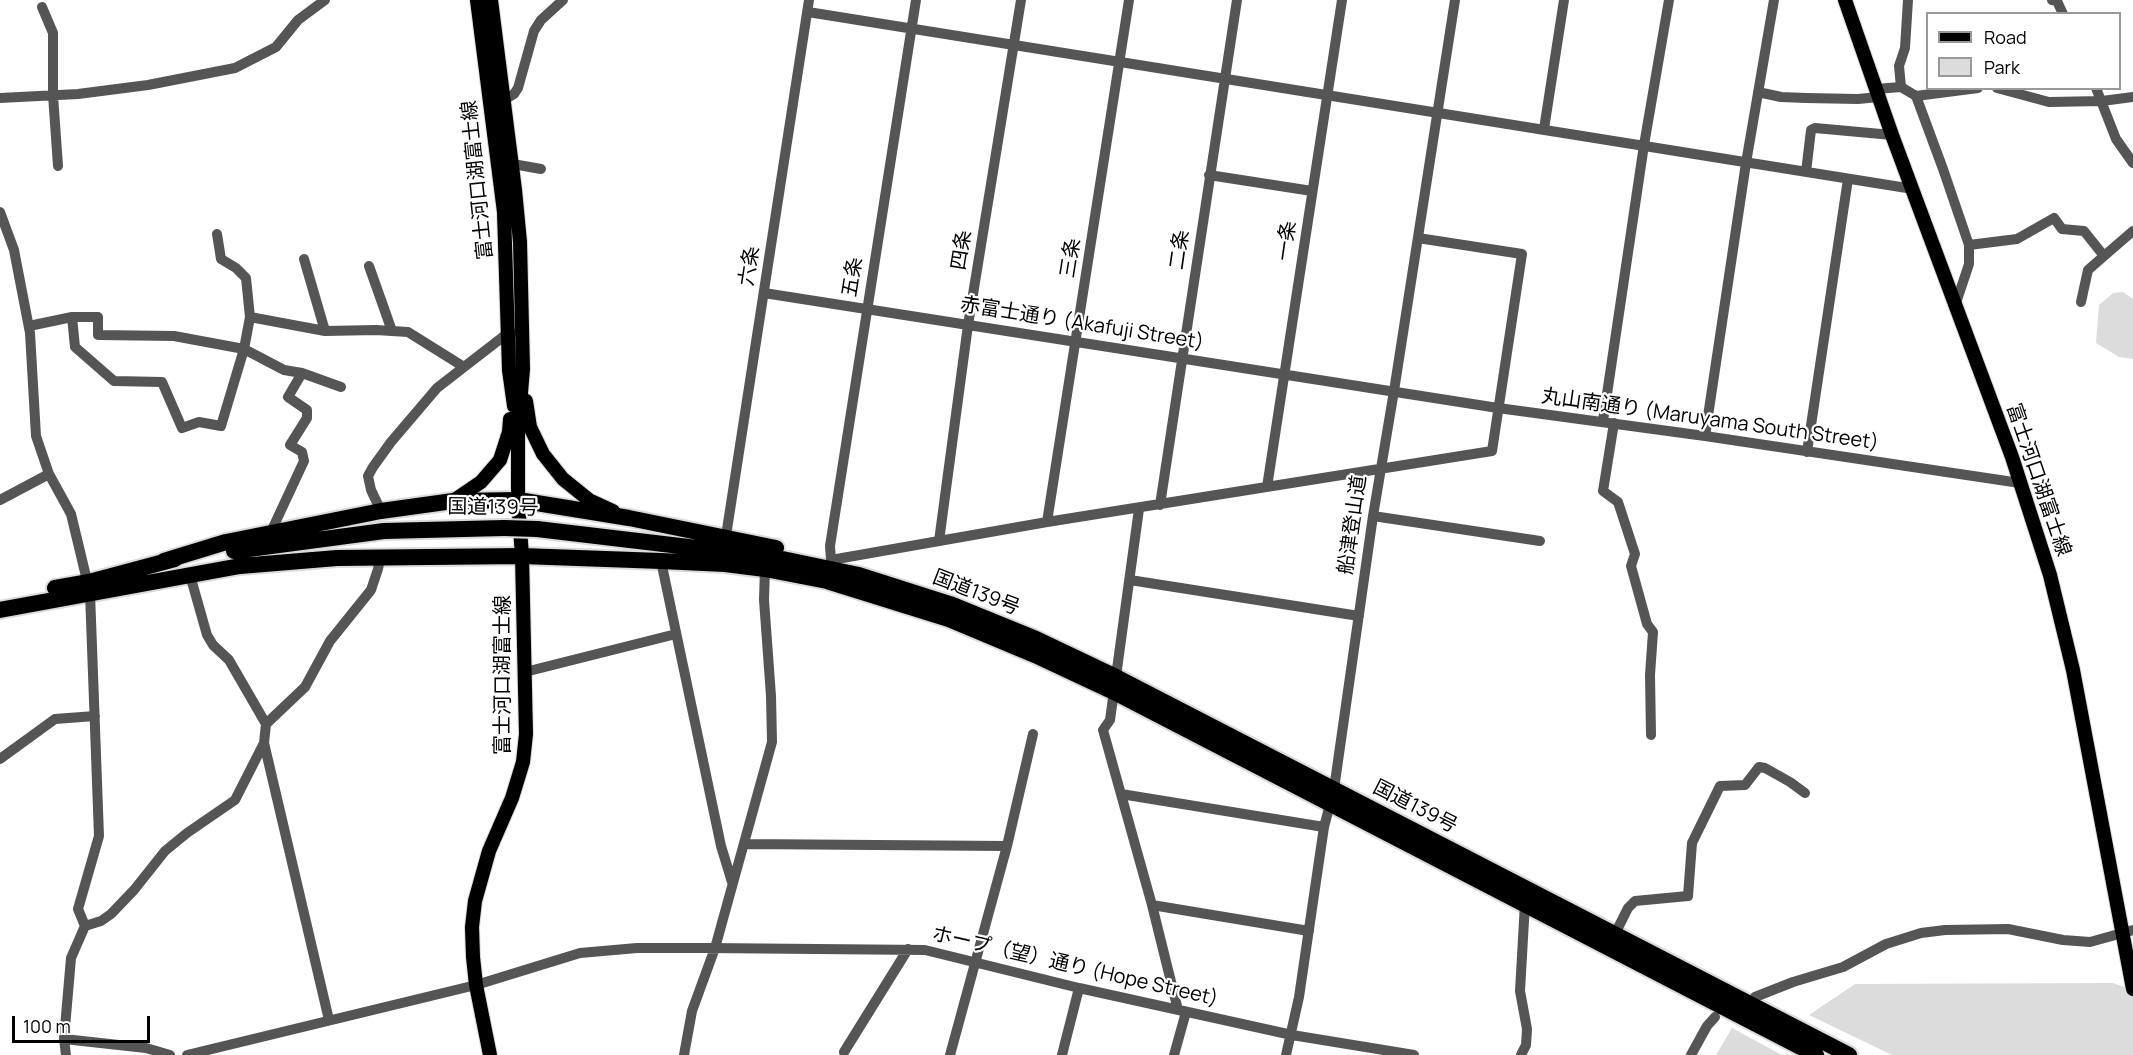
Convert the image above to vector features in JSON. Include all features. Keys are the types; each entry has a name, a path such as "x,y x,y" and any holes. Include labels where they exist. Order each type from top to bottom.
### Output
{"highway":[{"path":"164,561 226,542 381,511 453,501 518,500 726,536 831,560 860,575"},
{"name":"国道139号","path":"0,610 90,588 164,561 384,531 537,529 773,557 860,575 961,609 1036,639 1115,685 1332,797 1615,934 1849,1055"},
{"name":"国道139号","path":"0,599 190,575 240,566 337,558 522,556 725,564 827,581 949,619 1115,685"},
{"name":"国道139号","path":"1332,797 1525,903 1816,1055"}],"main road":[{"name":"富士河口湖富士線","path":"477,0 496,99 512,165 520,242 515,333"},
{"name":"富士河口湖富士線","path":"490,0 498,161 515,333 526,734 522,762 512,798 489,851 475,901 472,927 476,985 490,1055"},
{"name":"富士河口湖富士線","path":"1845,0 1892,135 1956,303 2050,575 2128,932 2133,989"},
{"path":"453,501 481,482 500,460 509,432 516,369"},
{"path":"516,369 530,427 543,454 563,479 589,500 629,518"}],"street":[{"path":"0,98 147,85 235,68 276,47 298,20 325,0"},
{"path":"496,99 514,94 518,88 530,44 541,20 562,0"},
{"name":"六条","path":"726,536 809,0"},
{"name":"五条","path":"831,560 830,546 916,0"},
{"name":"四条","path":"939,541 968,325 1021,0"},
{"name":"三条","path":"1047,522 1129,0"},
{"name":"二条","path":"1160,505 1237,0"},
{"name":"一条","path":"1267,487 1342,0"},
{"name":"船津登山道","path":"1286,1055 1292,1035 1324,827 1332,797 1372,516 1394,391 1455,0"},
{"path":"1544,129 1564,0"},
{"path":"1651,735 1650,675 1653,632 1647,624 1632,566 1635,554 1618,502 1603,491 1608,422 1644,145 1669,0"},
{"path":"1705,436 1746,163 1774,0"},
{"path":"1901,87 1899,66 1905,48 1908,0"},
{"path":"2052,0 2057,1 2062,12"},
{"path":"42,7 53,33 53,95 58,166"},
{"path":"808,12 1913,189"},
{"path":"1758,92 1781,97 1858,99 1901,87 1916,96 1962,90"},
{"path":"2004,90 2049,102 2133,98"},
{"path":"2097,90 2116,139 2133,163"},
{"path":"1916,96 1969,244 1969,264 1956,303"},
{"path":"1806,172 1810,130 1815,128 1892,135"},
{"path":"498,161 541,169"},
{"path":"1209,175 1312,191"},
{"path":"1807,452 1848,179"},
{"path":"0,212 14,250 29,326 36,436 49,474 71,514 90,588 99,836 78,909 85,927"},
{"path":"1969,244 2017,239 2054,218 2062,229 2084,231 2104,256"},
{"path":"2081,302 2088,270 2132,233"},
{"path":"72,317 75,347 114,381 162,382 182,428 199,422 221,426 244,349 250,317 246,278 236,268 221,259 218,234"},
{"path":"831,560 1047,522 1492,451 1522,254 1418,238"},
{"path":"304,259 326,331"},
{"path":"369,266 392,331"},
{"name":"赤富士通り (Akafuji Street)","path":"764,292 1394,391"},
{"path":"29,326 72,317 98,317 98,335 174,336 244,349 284,370 302,373 341,387"},
{"path":"250,317 326,331 408,332 464,367"},
{"path":"381,511 371,490 368,476 391,441 437,388 515,333"},
{"path":"270,534 304,461 302,452 290,445 307,418 307,410 288,397 302,373"},
{"name":"丸山南通り (Maruyama South Street)","path":"1394,391 2020,483"},
{"path":"0,500 49,474"},
{"path":"1139,509 1110,720 1104,730 1182,1011 1174,1055"},
{"path":"1372,516 1540,541"},
{"path":"266,724 304,687 330,641 371,590 380,559"},
{"path":"661,561 721,846 732,883 732,893 715,948 692,1011 684,1055"},
{"path":"732,883 745,844 772,742 764,600 765,569"},
{"path":"190,575 207,635 213,645 229,660 266,724 264,743 329,1020"},
{"path":"1130,580 1359,616"},
{"path":"525,672 676,634"},
{"path":"0,759 55,719 95,716"},
{"path":"950,1055 1007,846 1033,734"},
{"path":"66,1055 64,1039 71,958 85,927 111,914 134,890 165,851 235,800 264,743"},
{"path":"1615,934 1628,908 1635,901 1688,896 1692,843 1720,786 1745,785 1759,767 1790,782 1805,793"},
{"path":"1121,794 1324,827"},
{"path":"745,844 1007,846"},
{"path":"1521,1055 1526,1045 1527,1029 1520,991 1525,903"},
{"path":"1152,905 1309,931"},
{"path":"1755,997 1793,982 1843,967 1886,944 1921,933 1945,930 2008,929 2063,940 2090,942 2128,932"},
{"name":"ホープ（望）通り (Hope Street)","path":"187,1055 476,985 579,953 637,948 925,950 1079,988 1292,1035 1414,1055"},
{"path":"844,1053 908,949"},
{"path":"1062,1055 1079,988"},
{"path":"1691,1055 1707,1026 1715,1017"},
{"path":"64,1039 170,1055"}],"green space":[{"path":"2123,292 2133,299 2133,359 2119,357 2096,343 2099,305 2113,293"},
{"path":"2113,983 2133,990 2133,1055 1892,1055 1809,1015 1855,984"},
{"path":"1732,1028 1782,1055 1716,1055"}]}
